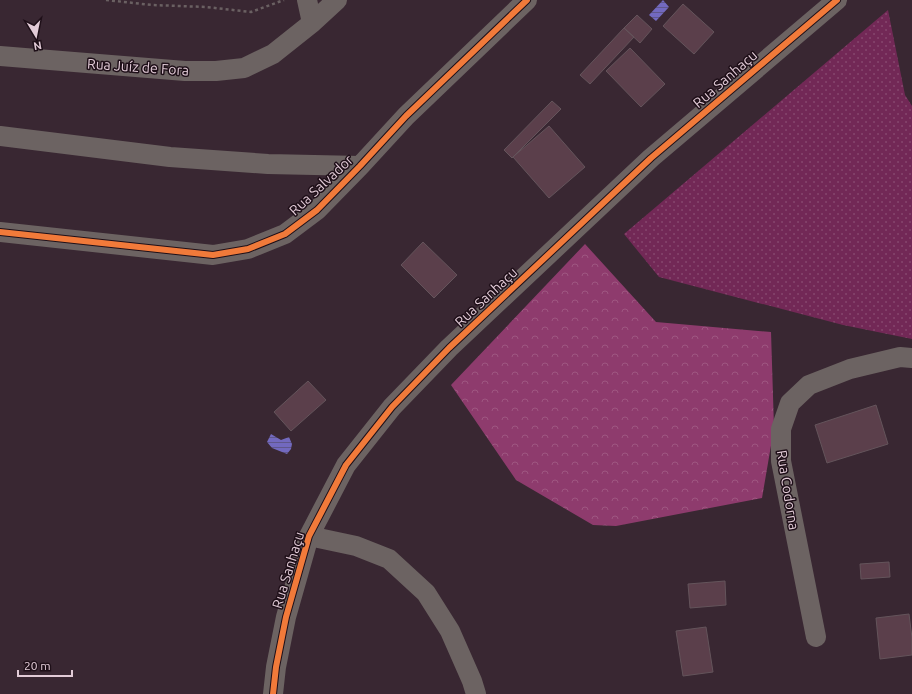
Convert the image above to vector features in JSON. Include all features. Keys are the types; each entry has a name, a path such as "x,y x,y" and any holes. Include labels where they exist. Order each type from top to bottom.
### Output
{"street":[{"path":"306,0 312,23"},
{"name":"Rua Juíz de Fora","path":"0,56 185,71 216,71 244,68 273,54 312,23 337,0"},
{"name":"Rua Salvador","path":"0,232 213,255 248,249 285,234 317,210 406,116 527,0"},
{"name":"Rua Sanhaçu","path":"272,694 286,617 309,536 346,465 392,407 449,348 652,158 837,0"},
{"path":"0,136 170,157 268,164 360,166"},
{"name":"Rua Codorna","path":"816,638 781,461 781,429 790,403 809,385 850,369 900,357 912,358"},
{"path":"309,536 356,546 389,559 426,593 450,631 472,681 476,694"}],"path":[{"path":"106,0 152,5 206,7 251,12 284,0"}],"shaded area":[{"path":"663,0 669,7 656,21 649,15"},
{"path":"888,10 905,95 912,106 912,339 843,325 659,277 624,234"},
{"path":"271,434 281,440 289,437 292,444 291,449 287,454 272,448 267,442"}],"green space":[{"path":"585,244 656,322 771,332 774,428 762,498 616,526 593,525 516,480 451,385"}],"building":[{"path":"683,4 714,32 694,54 663,26"},
{"path":"637,15 652,29 640,43 624,28"},
{"path":"624,28 634,37 590,84 580,75"},
{"path":"630,48 665,84 641,107 606,71"},
{"path":"552,101 561,109 512,158 504,150"},
{"path":"549,126 585,167 549,198 513,157"},
{"path":"423,242 457,275 434,298 401,265"},
{"path":"308,381 326,400 291,431 274,412"},
{"path":"876,405 888,444 827,463 815,425"},
{"path":"889,562 890,577 861,579 860,564"},
{"path":"725,581 726,605 690,608 688,584"},
{"path":"909,614 912,638 912,655 880,659 876,618"},
{"path":"706,627 713,672 683,676 676,631"}],"cycle path":[{"path":"0,232 213,255 248,249 285,234 317,210 406,116 527,0"},
{"path":"273,694 276,667 286,617 309,536 346,465 392,407 449,348 651,158 837,0"}]}
